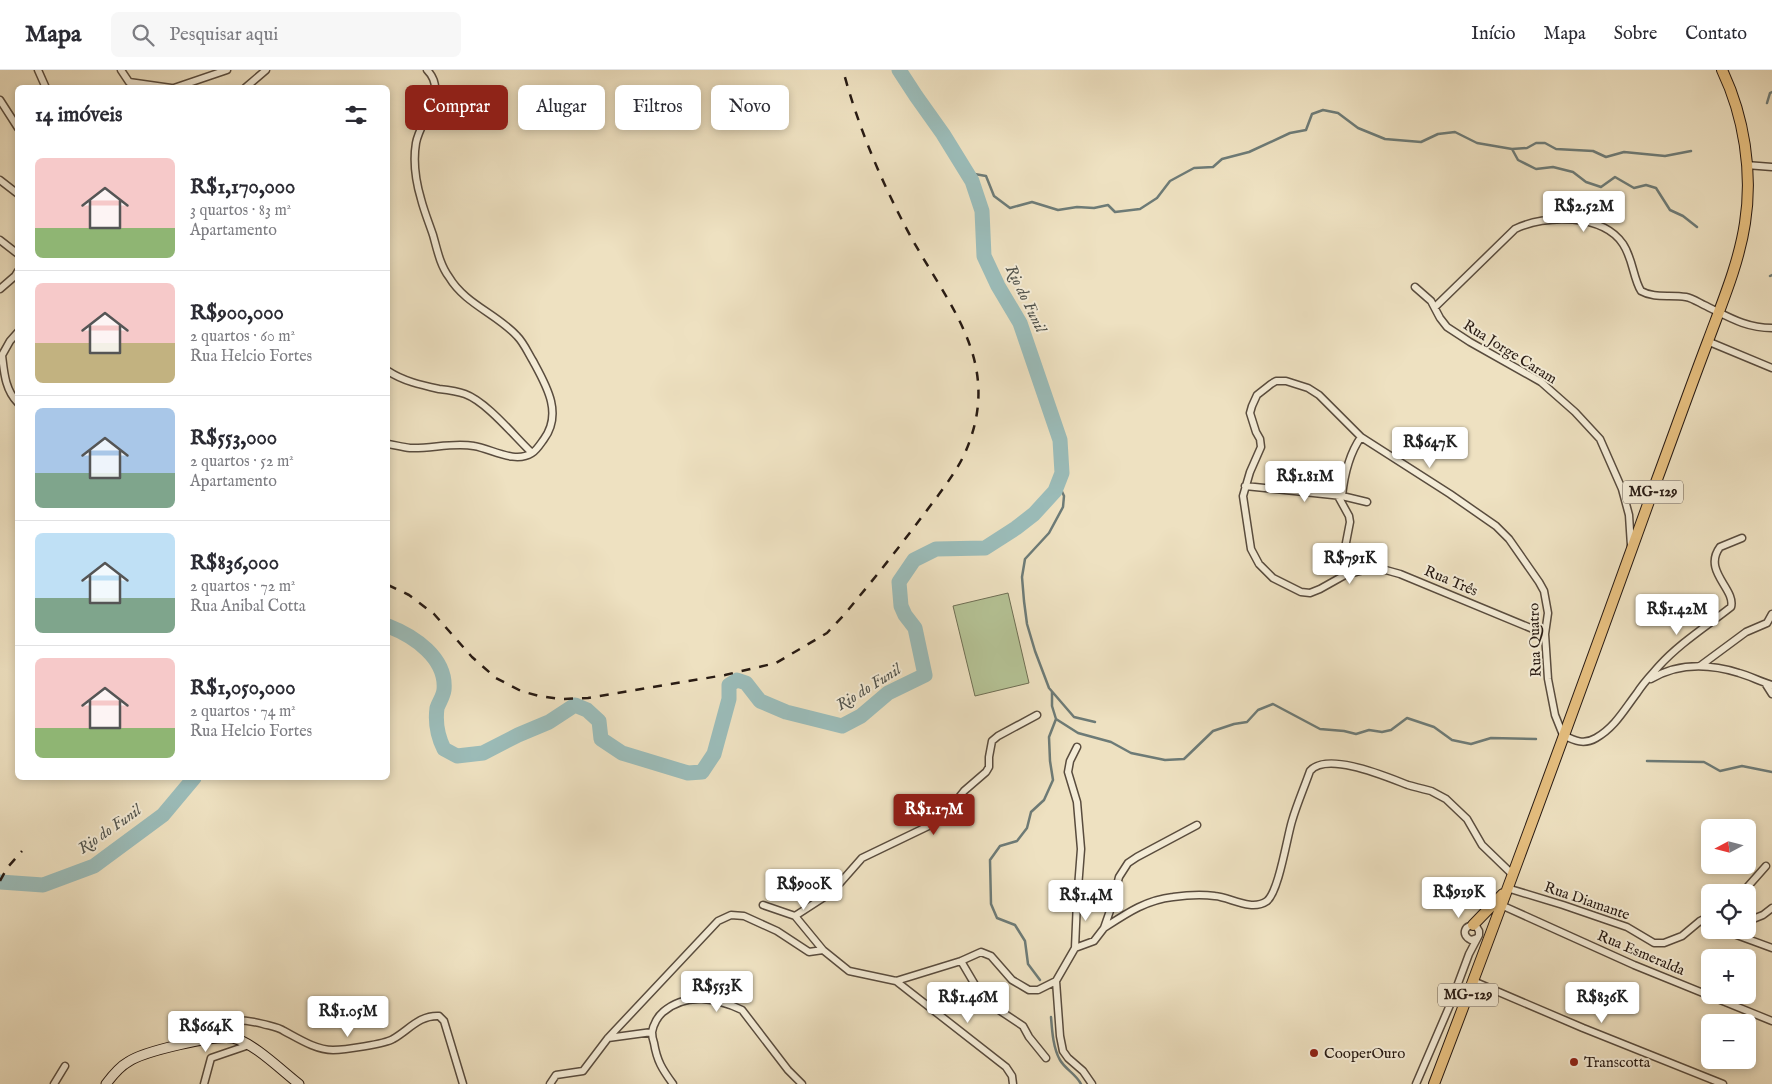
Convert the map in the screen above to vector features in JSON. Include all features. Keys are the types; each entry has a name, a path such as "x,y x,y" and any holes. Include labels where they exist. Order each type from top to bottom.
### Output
{"main road":[{"name":"MG-129","path":"1434,1084 1632,550 1719,312 1738,253 1745,223 1746,165 1736,104 1722,70"},
{"path":"1473,925 1506,890"}],"street":[{"path":"38,70 45,85"},
{"path":"121,70 129,82 151,85"},
{"path":"182,85 227,70"},
{"path":"248,85 266,70"},
{"path":"390,444 409,448 467,445 514,457 532,453 547,435 551,422 552,403 547,386 518,337 508,327 459,290 443,268 420,199 415,161 418,137 431,109 435,91 433,78 427,70"},
{"path":"0,100 15,123"},
{"path":"1746,165 1771,166"},
{"path":"0,180 15,192"},
{"path":"1435,307 1516,229 1544,220 1570,218 1608,231 1619,239 1632,262 1641,291 1657,297 1688,298 1734,321 1761,328 1772,328"},
{"path":"0,240 15,252"},
{"path":"0,289 15,276"},
{"name":"Rua Jorge Caram","path":"1415,287 1435,307 1447,327 1541,382 1575,412 1600,439 1622,489 1629,515 1632,550"},
{"path":"15,336 1,357 7,386 15,400"},
{"path":"1707,341 1772,368"},
{"path":"390,372 420,385 456,391 471,397 490,411 532,453"},
{"name":"Rua Quatro","path":"1245,486 1261,447 1260,439 1250,413 1257,395 1276,381 1293,382 1318,394 1360,437 1450,494 1496,526 1509,539 1540,582 1544,591 1548,613 1544,634 1548,679 1555,715 1563,735"},
{"path":"1345,575 1344,553 1350,522 1340,496 1353,450 1360,437"},
{"path":"1245,486 1340,496 1367,502"},
{"name":"Rua Três","path":"1245,486 1243,496 1244,508 1251,549 1265,572 1294,589 1310,593 1345,575 1373,568 1400,574 1544,634"},
{"path":"1563,735 1582,742 1594,739 1611,729 1646,682 1673,652 1731,607 1730,593 1721,582 1715,556 1720,547 1742,538"},
{"path":"1700,666 1746,632 1767,623 1772,614"},
{"path":"1646,682 1666,671 1709,666 1739,673 1772,685"},
{"path":"1764,683 1772,694"},
{"path":"795,916 832,892 862,858 941,820 964,791 986,772 989,766 989,752 992,741 1037,715"},
{"path":"896,981 960,961 981,952 991,956 1012,980 1029,990 1038,990 1056,981 1075,948 1081,849 1078,802 1068,772 1070,761 1077,747"},
{"path":"1104,928 1145,903 1172,897 1218,896 1247,904 1267,901 1272,892 1285,852 1291,825 1310,771 1320,764 1353,766 1439,795 1468,819 1482,845 1512,874"},
{"path":"1075,948 1094,941 1104,928 1119,877 1125,867 1137,857 1197,825"},
{"path":"1750,884 1766,866"},
{"name":"Rua Diamante","path":"1506,890 1621,925 1654,943 1664,943 1682,936 1700,921"},
{"path":"762,905 795,916 823,950 849,971 896,981 1006,1068 1012,1076 1013,1084"},
{"name":"Rua Esmeralda","path":"1501,905 1634,965 1772,1022"},
{"path":"1756,918 1772,908"},
{"path":"550,1084 556,1075 583,1072 608,1038 718,921 726,916 735,914 744,916 777,931 809,952 823,950"},
{"path":"1416,1084 1450,1005 1469,954 1479,935 1478,928 1473,925 1469,925 1464,933 1468,938 1469,954"},
{"path":"1468,938 1471,940 1477,938"},
{"path":"1748,939 1772,948"},
{"path":"960,961 981,995 996,1008 1023,1026 1029,1037 1046,1058"},
{"path":"1056,981 1063,1052 1083,1071 1092,1084"},
{"path":"1473,981 1583,1028 1723,1084"},
{"path":"673,1084 657,1060 652,1032 659,1016 672,1004 686,999 703,999 732,1005 742,1010 788,1070 802,1084"},
{"path":"185,1043 214,1025 227,1020 240,1019 282,1030 298,1040 319,1047 331,1050 353,1048 392,1040 416,1021 431,1016 439,1016 444,1021 462,1084"},
{"path":"608,1038 652,1032"},
{"path":"106,1084 128,1062 144,1054 185,1043 221,1038 233,1038 249,1045 299,1084"},
{"path":"204,1084 211,1058 249,1045"},
{"path":"54,1084 65,1066"},
{"path":"1701,1084 1703,1076"}],"green space":[{"path":"1008,593 1029,683 975,696 953,606"}],"waterway":[{"name":"Rio do Funil","path":"390,627 418,642 434,658 440,668 444,678 444,690 437,708 437,730 444,749 457,756 483,753 549,722 575,705 587,710 599,721 601,739 622,753 688,773 702,772 714,754 729,699 729,685 737,680 746,683 760,701 786,712 842,726 861,716 888,693 925,675 915,628 901,606 899,582 914,560 936,549 985,548 1016,528 1034,514 1055,491 1062,473 1060,440 1020,323 998,286 984,256 982,211 972,181 943,134 899,70"},
{"path":"1767,103 1772,92"},
{"path":"969,173 986,176 994,196 1010,208 1032,202 1058,210 1077,207 1094,208 1108,205 1115,212 1140,209 1157,198 1170,181 1194,168 1213,167 1222,159 1249,152 1290,133 1306,130 1312,114 1323,110 1338,113 1358,128 1385,139 1421,142 1438,134 1455,132 1477,143 1512,149 1518,160 1536,169 1553,167 1573,172 1586,182 1601,187 1615,177 1634,188 1646,185 1656,188 1670,210 1683,216 1697,227"},
{"path":"1512,149 1527,148 1536,143 1545,143 1556,149 1593,151 1606,157 1624,152 1665,156 1691,151"},
{"path":"1058,483 1064,496 1063,507 1049,533 1025,559 1022,577 1027,624 1049,688 1074,717 1095,722"},
{"path":"1040,980 1028,964 1025,941 1015,925 997,918 991,904 990,860 1000,846 1017,841 1027,828 1031,812 1044,800 1053,780 1049,737 1056,719 1052,706 1052,692"},
{"path":"1056,719 1078,733 1111,742 1131,753 1165,760 1184,759 1213,731 1247,722 1258,710 1273,704 1320,729 1356,734 1369,730 1382,732 1391,730 1407,718 1434,727 1452,740 1471,744 1491,738 1536,739"},
{"path":"1647,761 1704,762 1720,771 1742,766 1772,772"},
{"name":"Rio do Funil","path":"0,882 43,885 94,866 163,815 192,780"},
{"path":"1051,1017 1053,1039 1058,1055 1062,1063 1081,1084"}],"railway":[{"path":"390,586 409,595 434,614 472,657 496,678 521,691 561,699 588,698 725,675 776,663 827,633 843,616 900,546 956,470 965,453 976,419 978,389 974,360 965,332 904,224 886,187 869,149 843,70"},
{"path":"0,881 7,868 22,851"}],"place":[{"name":"CooperOuro","path":"1314,1053"},
{"name":"Transcotta","path":"1574,1062"}]}
